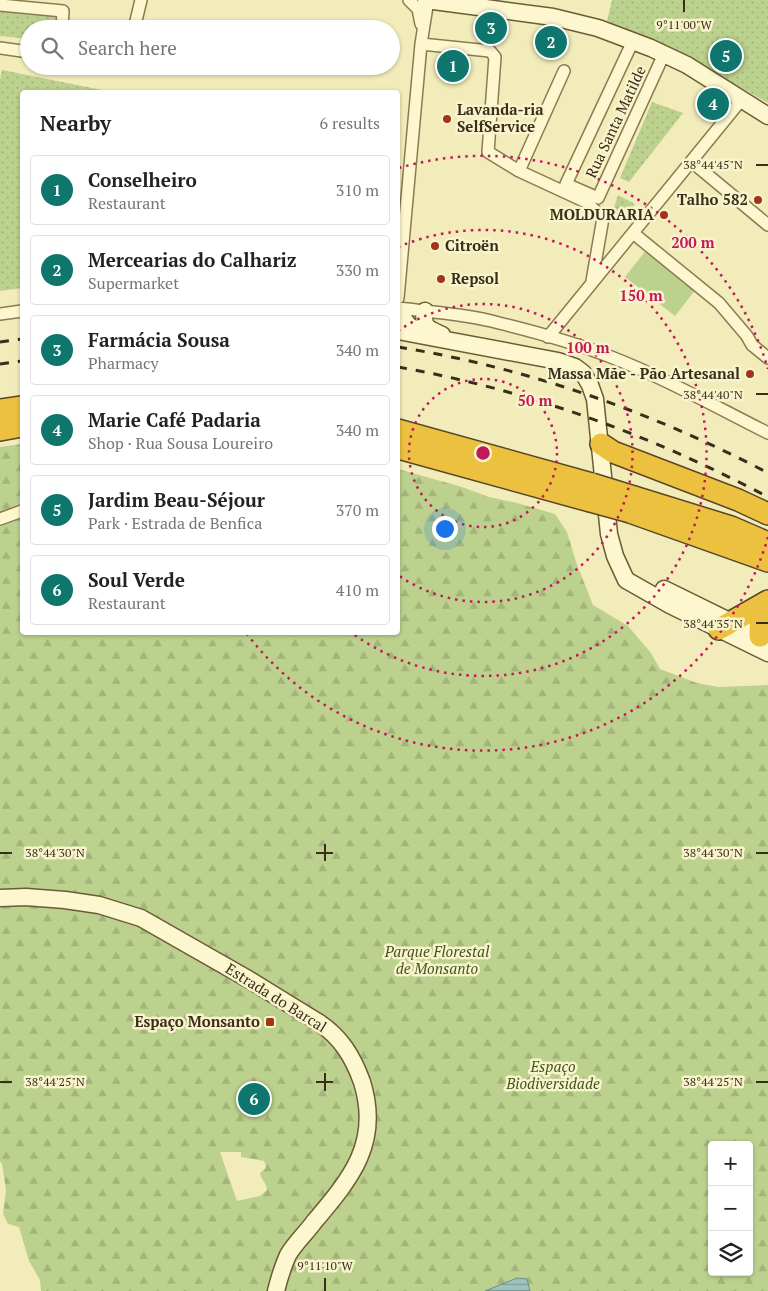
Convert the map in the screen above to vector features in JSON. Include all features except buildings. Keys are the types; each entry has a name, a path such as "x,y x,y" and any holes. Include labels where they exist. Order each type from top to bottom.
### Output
{"highway":[{"path":"0,410 20,407"},
{"path":"0,430 20,426"},
{"path":"400,431 632,504 731,527 768,543"},
{"path":"601,444 613,452 738,500 768,514"},
{"path":"400,448 591,492"},
{"path":"632,504 768,561"},
{"path":"725,626 764,603 765,643"}],"street":[{"path":"136,20 141,0"},
{"path":"409,0 418,9 422,38"},
{"path":"400,276 427,0 495,4 598,28 687,65 768,116"},
{"path":"0,5 63,11 62,20"},
{"path":"422,38 490,51 495,57 488,152 519,171 586,202 603,218 592,281"},
{"name":"Rua Santa Matilde","path":"632,41 566,184 598,198 664,54"},
{"path":"0,48 20,51"},
{"path":"519,171 564,71"},
{"path":"548,337 742,99"},
{"path":"692,162 768,225"},
{"path":"633,232 719,303 747,336 752,345 768,358"},
{"path":"400,309 498,322 612,358 768,433"},
{"path":"425,311 424,323 426,326 455,341"},
{"path":"0,314 20,312"},
{"path":"400,312 408,325 428,336"},
{"path":"400,331 558,361 575,367 587,378 597,407 609,534 615,556 626,580 670,605 765,643"},
{"path":"0,519 20,512"},
{"name":"Estrada do Barcal","path":"0,898 26,897 65,900 99,905 141,918 248,979 318,1022 328,1029 348,1050 358,1071 366,1099 365,1144 350,1177 289,1254 279,1276 276,1291"}],"green space":[{"path":"612,0 768,0 768,103 699,64 607,21"},
{"path":"0,10 59,16 59,20 20,20 20,38 0,36"},
{"path":"2,70 102,90 20,90 20,288 0,291 0,80"},
{"path":"652,102 683,113 629,182 620,178"},
{"path":"618,195 635,204 621,223 611,217"},
{"path":"647,249 696,289 675,316 625,277"},
{"name":"Parque Florestal de Monsanto","path":"20,444 20,635 400,635 400,470 462,487 489,497 555,514 567,532 576,562 593,605 628,626 651,653 660,669 697,683 718,687 768,685 768,1291 530,1291 527,1280 485,1291 41,1291 40,1280 29,1261 19,1227 8,1224 3,1214 6,1190 0,1161 0,447","holes":["220,1152 241,1152 241,1157 264,1161 266,1166 260,1173 267,1190 260,1196 237,1201"]}],"water":[{"path":"517,1278 527,1279 530,1291 485,1291"}],"railway":[{"path":"0,342 20,339"},
{"path":"400,347 494,367 588,395 680,431 768,473"},
{"path":"0,364 20,361"},
{"path":"400,367 494,388 588,417 679,454 768,497"}],"place":[{"name":"Farmácia Sousa","path":"491,28"},
{"name":"Mercearias do Calhariz","path":"551,42"},
{"name":"Jardim Beau-Séjour","path":"726,56"},
{"name":"Conselheiro","path":"453,66"},
{"name":"Marie Café Padaria","path":"713,104"},
{"name":"Lavanda-ria SelfService","path":"447,119"},
{"name":"Talho 582","path":"758,200"},
{"name":"MOLDURARIA","path":"664,215"},
{"name":"Citroën","path":"435,246"},
{"name":"Repsol","path":"441,279"},
{"name":"Massa Mãe - Pão Artesanal","path":"750,374"},
{"name":"Espaço Monsanto","path":"270,1022"},
{"name":"Soul Verde","path":"254,1099"}],"park label":[{"name":"Espaço Biodiversidade","path":"553,1076"}]}
